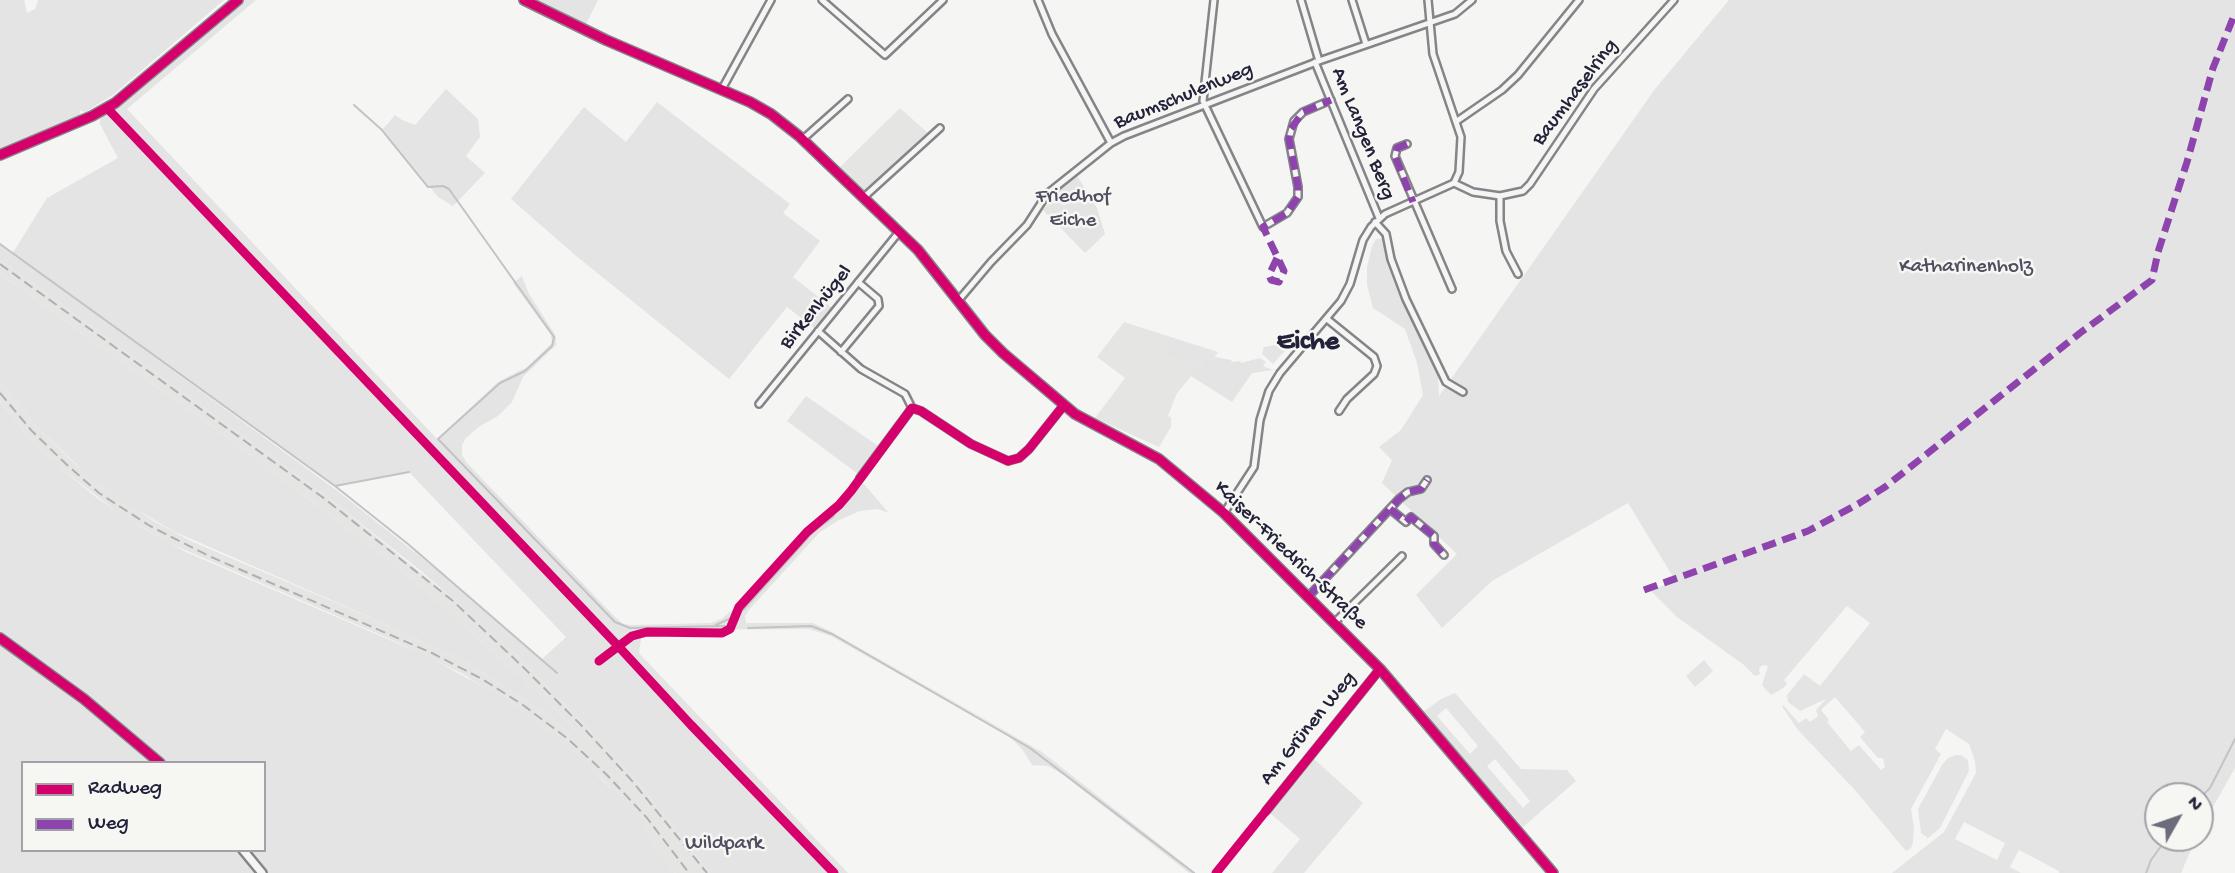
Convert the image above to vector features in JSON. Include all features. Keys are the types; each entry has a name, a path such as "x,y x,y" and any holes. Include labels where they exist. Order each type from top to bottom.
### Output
{"street":[{"path":"0,155 92,116 115,103 238,0"},
{"name":"Kaiser-Friedrich-Straße","path":"524,0 606,40 722,89 771,114 803,139 918,250 985,335 1003,353 1075,414 1159,459 1224,513 1380,669 1553,873"},
{"path":"722,89 771,0"},
{"path":"822,0 885,55 943,0"},
{"path":"1038,0 1052,34 1111,143"},
{"path":"1214,0 1204,104 1263,227 1287,213 1298,197 1289,139 1294,121 1303,111 1331,100"},
{"path":"1301,0 1317,62"},
{"path":"1352,0 1366,44"},
{"path":"1224,513 1254,467 1260,420 1269,391 1280,373 1327,319 1350,284 1363,240 1377,220 1454,183 1459,172 1461,137 1433,54 1428,0"},
{"name":"Baumschulenweg","path":"958,301 990,262 1027,225 1047,194 1111,143 1204,104 1455,14 1472,0"},
{"path":"1457,121 1502,90 1518,75 1579,0"},
{"name":"Baumhaselring","path":"1500,196 1523,191 1530,184 1594,89 1674,0"},
{"name":"Am Langen Berg","path":"1317,62 1377,220 1387,234 1391,258 1406,299 1446,382 1463,392"},
{"path":"803,139 848,99"},
{"path":"863,198 940,128"},
{"path":"1407,144 1397,148 1395,156 1452,289"},
{"path":"1454,183 1473,192 1500,196 1500,221 1506,251 1518,274"},
{"name":"Birkenhügel","path":"759,404 900,232"},
{"path":"841,352 879,306 878,299 858,282"},
{"path":"1327,319 1374,357 1377,366 1374,374 1347,399 1339,411"},
{"path":"818,331 861,369 905,394 912,408 921,411 971,444 1008,461 1019,458 1029,449 1064,405"},
{"path":"860,478 912,408"},
{"path":"1308,597 1390,509 1408,492 1421,489 1427,481"},
{"path":"1390,509 1406,522 1411,517 1434,536 1434,544 1444,555"},
{"path":"1334,624 1402,556"},
{"path":"0,638 84,699 158,761"},
{"name":"Am Grünen Weg","path":"1266,811 1380,669"},
{"path":"245,852 262,873"}],"shaded area":[{"path":"900,108 928,133 865,192 840,167"},
{"path":"0,260 325,495 458,603 508,647 596,736 638,783 710,873 675,873 653,845 645,825 605,782 540,725 463,674 390,639 169,543 123,516 64,471 26,434 0,402 0,382 36,426 72,461 105,488 152,520 191,541 395,628 469,664 547,715 596,756 550,704 414,580 259,461 0,274"},
{"path":"1124,322 1218,352 1212,361 1206,359 1177,393 1168,416 1171,417 1171,427 1159,447 1095,418 1125,378 1097,357"}],"green space":[{"path":"0,0 24,0 27,13 35,9 38,0 224,0 113,95 85,112 80,110 80,118 0,153"},
{"name":"Wildpark","path":"240,0 256,0 127,109 437,439 498,382 527,367 552,343 551,335 513,283 522,276 529,294 556,336 556,345 523,377 512,402 498,416 466,438 462,445 462,455 615,617 624,624 631,625 711,623 721,619 739,605 806,530 843,495 856,475 889,513 878,509 860,511 820,532 748,611 745,616 746,623 813,623 830,631 1042,752 1196,873 1189,873 1062,774 1048,766 1032,765 1022,749 1009,736 831,636 809,629 655,630 641,639 639,653 848,873 710,873 638,783 596,736 508,647 421,571 325,495 0,260 0,244 12,254 47,198 118,158 100,119","holes":["138,345 335,486 409,472 566,637 542,659 466,593 339,492"]},
{"path":"532,0 598,0 585,26"},
{"name":"Katharinenholz","path":"1729,0 2235,0 2235,768 2214,805 2214,782 2144,782 2144,852 2190,852 2181,873 2059,873 2019,850 2010,867 2021,873 1892,873 1944,832 1976,773 1969,744 1946,729 1935,749 1941,754 1911,809 1913,842 1911,848 1906,851 1854,789 1798,730 1783,708 1783,705 1799,723 1806,718 1810,722 1818,716 1816,710 1826,699 1800,711 1788,702 1787,695 1804,674 1820,686 1870,623 1847,606 1784,680 1787,684 1771,695 1762,685 1768,666 1759,668 1760,674 1755,676 1744,665 1677,617 1651,591 1675,580 1628,503 1492,581 1442,628 1416,595 1457,554 1382,483 1392,460 1379,447 1401,430 1423,395 1417,363 1405,329 1373,308 1367,285 1367,267 1376,239 1382,239 1387,260 1438,375 1439,396 1655,89","holes":["1835,697 1865,732 1860,737 1878,758 1883,758 1885,767 1881,770 1859,745 1851,751 1827,722 1829,720 1821,710","1964,822 2005,843 1997,860 1955,839"]},
{"path":"446,89 478,119 480,137 466,156 485,173 453,206 438,197 383,129 395,115 415,125"},
{"path":"657,102 790,204 783,213 820,241 793,277 835,310 818,331 787,307 729,379 575,255 511,199 584,107 626,142"},
{"name":"Friedhof Eiche","path":"1076,174 1097,208 1105,234 1085,253 1043,210 1050,202 1050,197"},
{"path":"0,274 259,461 414,580 550,704 600,760 547,715 469,664 395,628 175,532 130,506 89,476 36,426 0,382"},
{"path":"1170,338 1200,347 1195,364 1165,354"},
{"path":"1293,342 1273,364 1262,354 1264,347"},
{"path":"1215,357 1241,363 1260,358 1266,362 1263,366 1273,370 1252,373 1232,402 1191,376 1206,359 1212,361"},
{"path":"806,396 878,446 858,474 787,421"},
{"path":"0,402 26,434 64,471 97,498 146,530 186,552 427,656 496,694 576,755 628,805 645,825 653,845 675,873 0,873"},
{"path":"1704,660 1713,671 1695,687 1686,676"},
{"path":"1455,693 1521,769 1567,770 1576,781 1523,827 1423,712","holes":["1446,708 1478,746 1470,754 1437,716","1495,759 1530,801 1523,808 1487,766"]},
{"path":"1956,755 1968,760 1969,771 1940,828 1928,838 1921,833 1918,809 1942,765 1948,758"},
{"path":"1314,759 1363,803 1304,873 1272,873 1300,839 1270,813"}],"waterway":[{"path":"354,105 382,130 428,187 443,186 449,189 554,337 552,346 525,371 500,383 438,439 615,622 630,628 726,626"},
{"path":"0,244 335,486 408,544 557,673"},
{"path":"335,486 409,472"},
{"path":"743,610 813,532 834,516"},
{"path":"716,625 731,618"},
{"path":"748,628 811,626 832,634 1030,748 1194,873"},
{"path":"2213,782 2235,739"},
{"path":"2146,873 2157,852"}],"railway":[{"path":"0,264 325,499 453,601 580,724 633,782 707,873"},
{"path":"0,393 31,430 66,464 99,493 150,526 209,556 432,653 482,679 523,705 568,739 607,775 647,818 689,873"}],"marked path":[{"path":"1644,590 1808,531 1858,504 1885,487 2080,333 2152,280 2213,68 2235,13"},
{"path":"1277,258 1269,275 1271,280 1279,282 1284,271 1263,227 1287,213 1298,197 1290,130 1303,112 1331,100"},
{"path":"1407,144 1397,148 1395,156 1413,202"},
{"path":"1308,597 1399,499 1408,492 1421,489 1427,480"},
{"path":"1390,509 1406,522 1411,517 1434,536 1434,544 1444,555"}],"cycle path":[{"path":"0,155 92,116 115,103 238,0"},
{"path":"524,0 606,40 750,102 771,114 799,136 918,250 985,335 1003,353 1075,414 1159,459 1224,513 1380,669 1553,873"},
{"path":"107,108 834,873"},
{"path":"599,661 632,636 647,632 722,633 730,629 739,607 807,532 839,505 912,408 921,411 971,444 1008,461 1019,458 1029,449 1064,405"},
{"path":"0,638 84,699 158,761"},
{"path":"1216,873 1380,669"}],"district":[{"name":"Eiche","path":"1308,344"}]}
